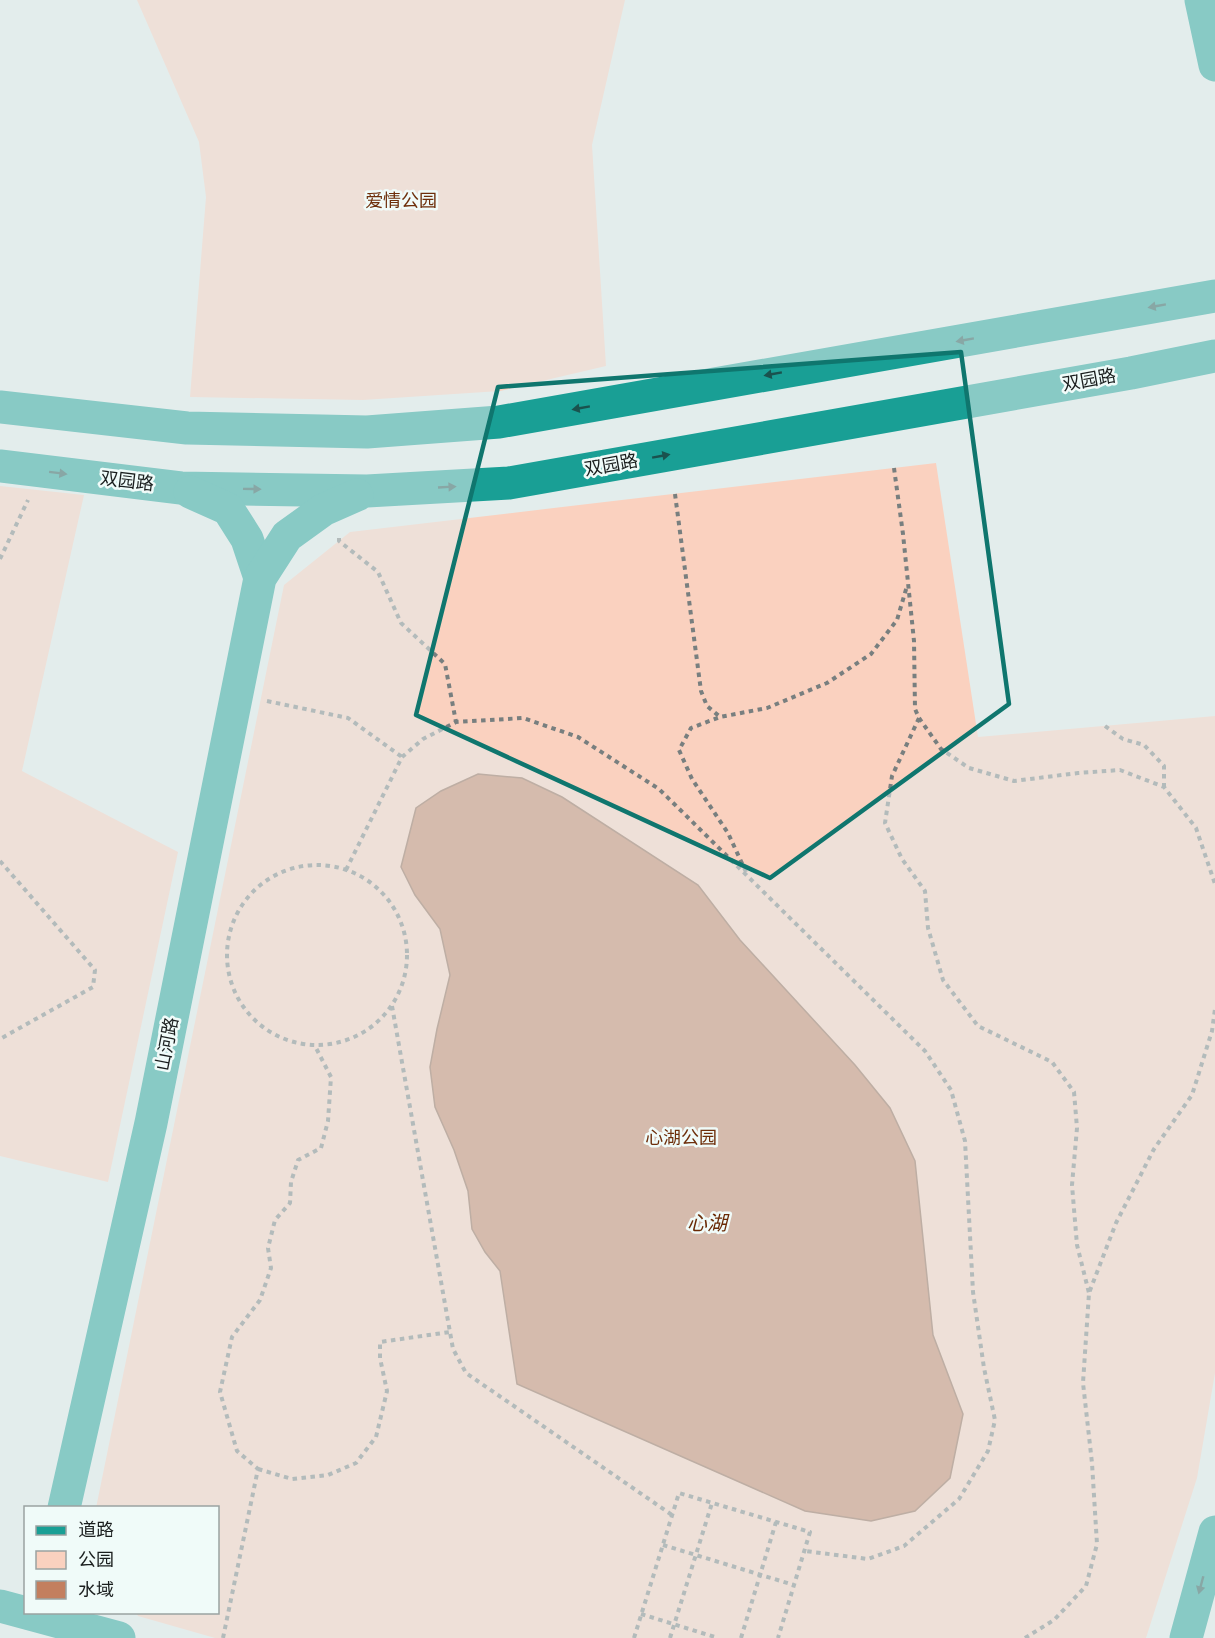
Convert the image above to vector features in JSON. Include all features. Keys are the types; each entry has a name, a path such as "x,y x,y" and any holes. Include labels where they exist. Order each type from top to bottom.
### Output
{"street":[{"path":"1201,0 1215,65"},
{"path":"0,407 187,428 367,432 498,423 1215,296"},
{"name":"双园路","path":"0,466 182,488 367,491 509,483 1131,373 1215,356"},
{"path":"182,488 228,509 247,539 260,578"},
{"path":"260,578 287,536 323,510 367,491"},
{"name":"山河路","path":"64,1506 151,1124 260,578"},
{"path":"1186,1638 1215,1532"},
{"path":"0,1606 38,1622 119,1638"}],"path":[{"path":"894,468 914,641 915,710 941,749 969,768 1014,781 1078,773 1120,771 1164,787 1196,828 1215,884"},
{"path":"675,494 701,691 707,706 720,717"},
{"path":"0,559 29,500"},
{"path":"341,532 339,541 378,573 401,623 445,664 456,722"},
{"path":"747,875 728,833 692,779 679,750 691,728 720,717 767,708 827,683 871,654 897,620 908,582"},
{"path":"260,700 348,718 402,757"},
{"path":"346,870 402,757 423,739 456,722 523,717 578,736 659,789 925,1051 951,1090 965,1140 973,1292 984,1368 995,1420 988,1451 959,1499 904,1546 868,1559 805,1551"},
{"path":"919,718 892,776 885,823 902,859 925,891 928,928 943,980 978,1026 1052,1062 1074,1092 1077,1128 1072,1185 1077,1245 1089,1293"},
{"path":"1105,726 1123,739 1144,745 1164,766 1164,787"},
{"path":"0,861 95,970 93,987 0,1039"},
{"path":"308,865 337,867 364,878 386,897 401,922 406,950 404,979 392,1006 371,1027 346,1041 315,1046 284,1040 258,1024 238,1000 228,970 228,939 238,911 256,889 280,873 308,865"},
{"path":"392,1006 453,1349 466,1373 672,1515"},
{"path":"1025,1638 1054,1620 1086,1586 1097,1544 1092,1463 1083,1383 1089,1293 1116,1223 1154,1149 1192,1095 1212,1031 1215,1010"},
{"path":"315,1046 332,1077 328,1121 321,1148 298,1160 291,1182 290,1203 275,1220 268,1248 271,1268 264,1289 260,1300 232,1337 220,1392 237,1451 258,1468 292,1479 328,1475 356,1464 376,1437 387,1391 380,1358 380,1342 450,1332"},
{"path":"223,1638 258,1468"},
{"path":"634,1638 678,1493 810,1532 778,1638"},
{"path":"670,1638 712,1503"},
{"path":"741,1638 776,1522"},
{"path":"663,1545 794,1585"},
{"path":"641,1614 718,1638"}],"highlighted area":[{"path":"961,352 1009,704 770,878 416,715 498,387"}],"green space":[{"name":"爱情公园","path":"137,0 625,0 592,145 606,366 500,391 363,400 190,397 206,197 199,142"},
{"name":"心湖公园","path":"936,463 978,737 1215,716 1215,1373 1197,1478 1146,1638 215,1638 138,1616 137,1614 219,1614 219,1506 96,1506 284,585 350,532"},
{"path":"0,486 84,495 22,771 178,852 108,1182 0,1156"}],"water":[{"name":"心湖","path":"478,774 522,778 562,797 698,885 740,940 855,1065 890,1108 915,1161 933,1335 963,1414 950,1478 915,1511 871,1521 805,1511 517,1384 500,1271 485,1252 472,1229 468,1191 454,1150 435,1107 430,1067 450,975 440,929 415,895 401,867 416,808 441,791"}]}
